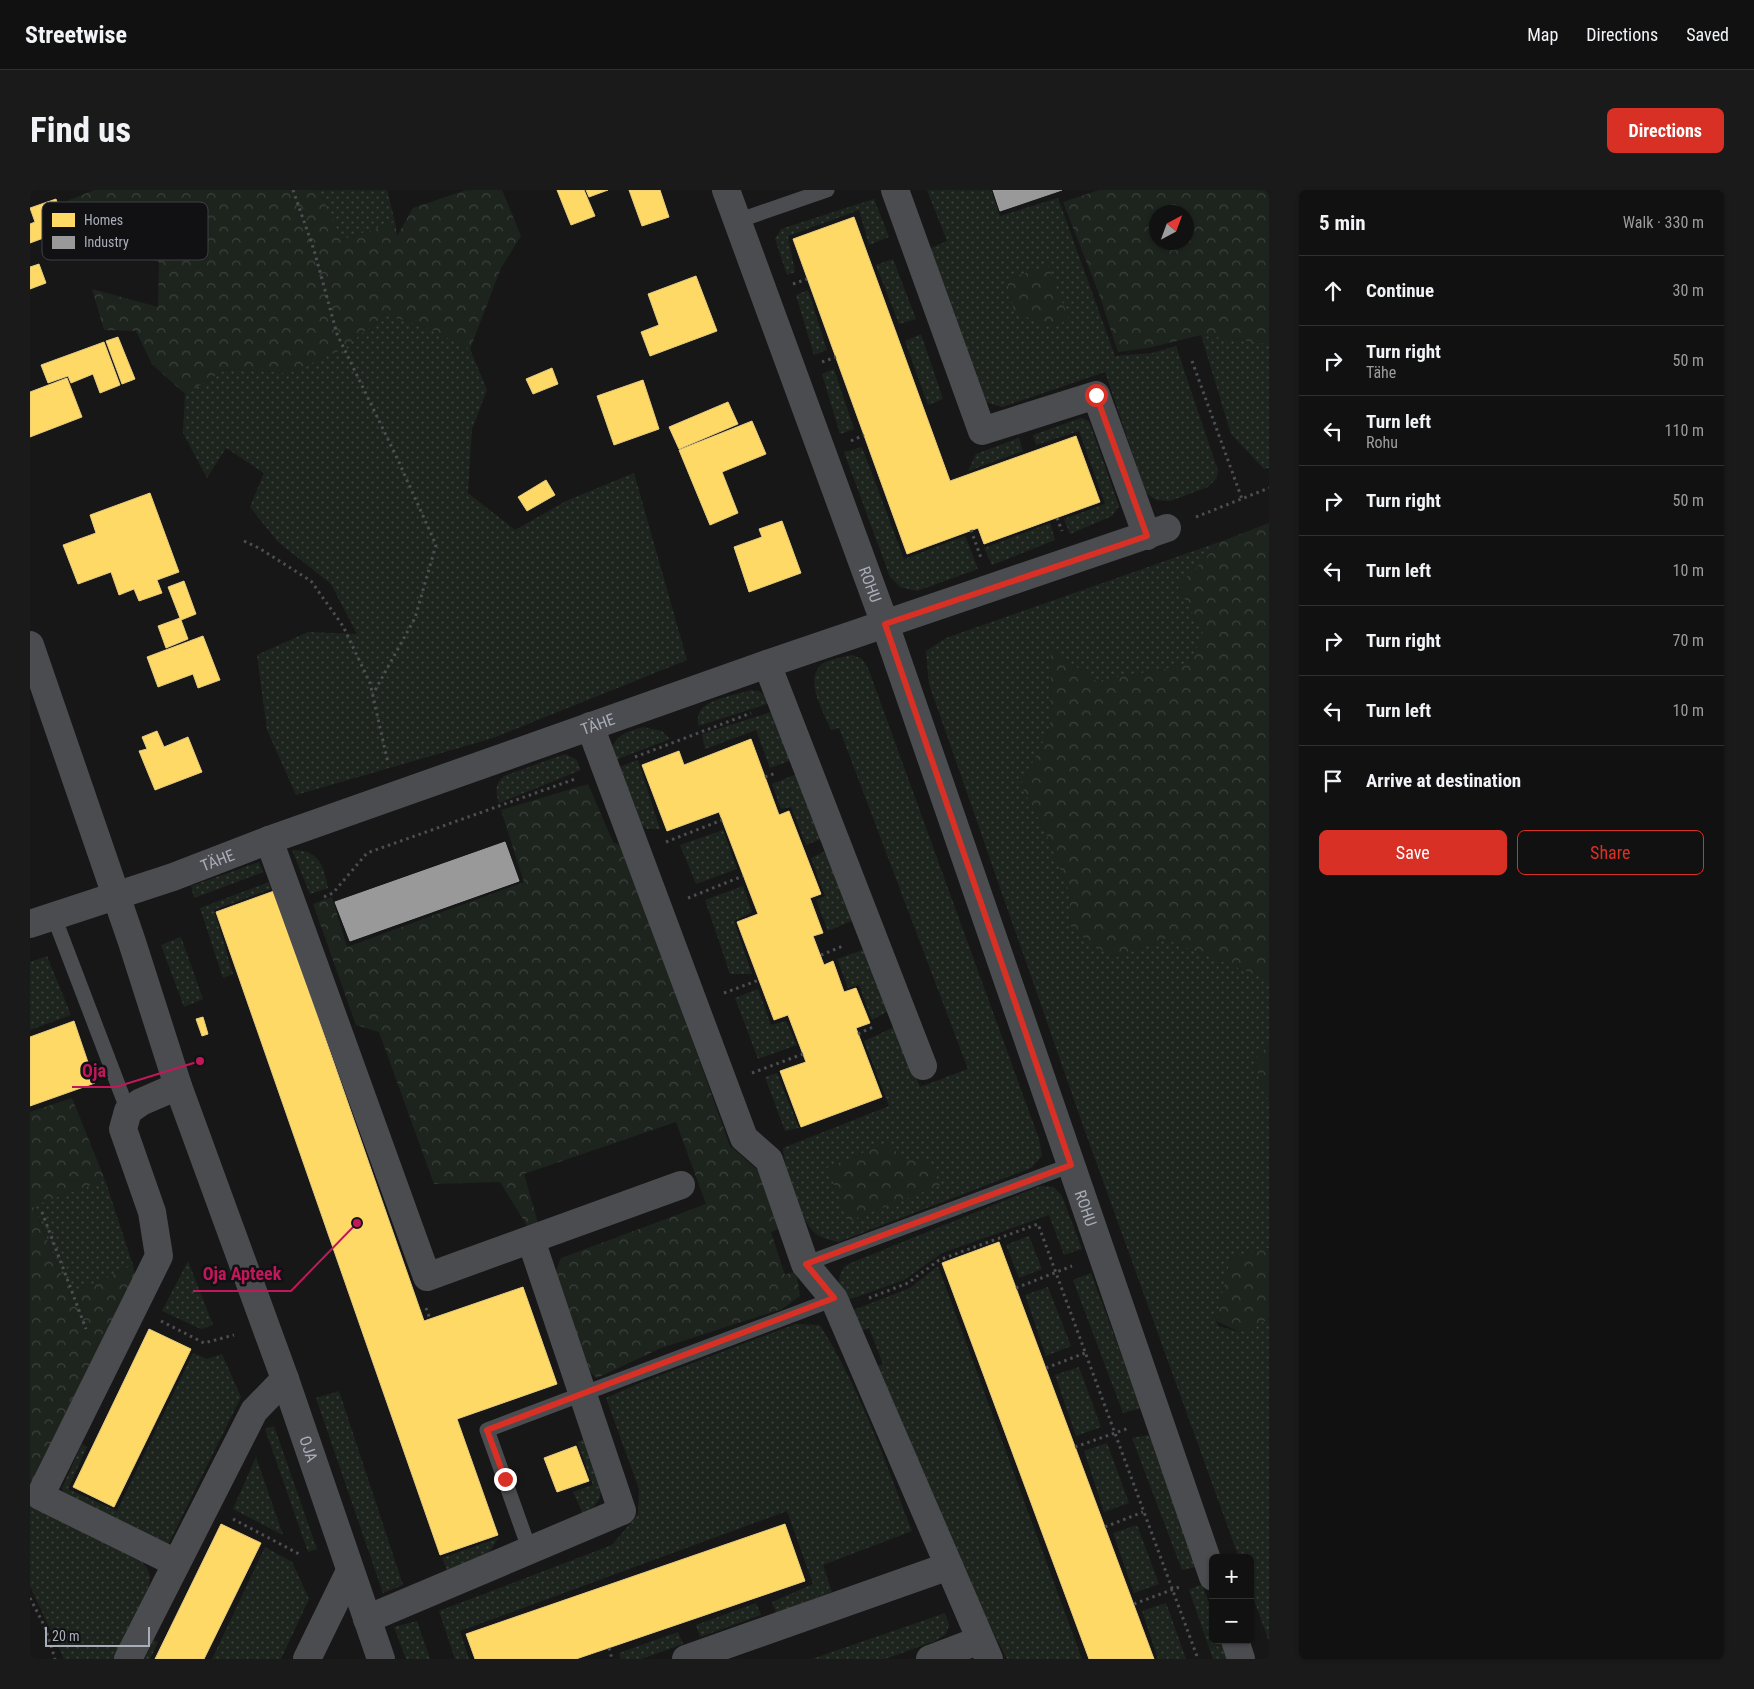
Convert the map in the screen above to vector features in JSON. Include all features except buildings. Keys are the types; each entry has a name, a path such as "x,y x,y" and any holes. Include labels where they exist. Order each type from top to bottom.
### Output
{"street":[{"name":"ROHU","path":"726,190 885,624 1209,1566"},
{"path":"895,190 982,431 1096,395 1157,532"},
{"name":"TÄHE","path":"42,920 116,896 767,664 1157,532"},
{"name":"OJA","path":"30,645 116,896 178,1086 285,1379 381,1659"},
{"path":"767,664 923,1066"},
{"path":"590,726 744,1138 769,1160 806,1264 836,1304 984,1649 930,1659"},
{"path":"269,840 427,1277 681,1185"},
{"path":"176,1563 40,1496 159,1256 152,1212 123,1130 128,1111 141,1102 178,1086"},
{"path":"367,1619 622,1511 532,1240"},
{"path":"128,1659 254,1411 285,1379"},
{"path":"686,1659 949,1566"},
{"path":"307,1659 350,1571"},
{"path":"1236,1644 1241,1659"}],"lane":[{"path":"737,221 827,190"},
{"path":"42,920 128,1111"},
{"path":"806,1264 1071,1165"},
{"path":"530,1551 487,1430 836,1304"}],"path":[{"path":"293,190 314,250 337,334 398,460 436,545 415,618 373,694"},
{"path":"1192,362 1242,499"},
{"path":"1157,532 1269,488"},
{"path":"971,530 983,562"},
{"path":"244,541 259,548 311,581 344,626 370,683 394,796"},
{"path":"293,908 333,893 367,853 606,768 782,701"},
{"path":"637,853 722,820"},
{"path":"659,910 743,876"},
{"path":"724,1083 803,1054"},
{"path":"42,1212 102,1372"},
{"path":"836,1304 908,1283 939,1260 1038,1224 1198,1659"},
{"path":"1016,1288 1102,1254"},
{"path":"134,1306 204,1343 234,1335"},
{"path":"1046,1368 1085,1353"},
{"path":"1075,1447 1158,1418"},
{"path":"206,1505 301,1556"},
{"path":"1105,1527 1143,1512"},
{"path":"1134,1604 1209,1576"},
{"path":"30,1598 46,1627 55,1659"},
{"path":"609,1648 612,1659"}],"green space":[{"path":"94,190 319,190 342,240 395,222 397,236 413,208 466,190 502,190 521,236 501,268 470,349 432,330 386,314 341,350 289,373 227,369 185,394 152,364 136,331 104,330 92,289 158,307 159,262 153,260 208,260 208,202 67,201"},
{"path":"319,190 387,190 395,222 341,240"},
{"path":"927,190 991,190 1000,216 1058,198 1115,356 1152,353 1176,346 1218,471 1216,479 1208,487 1170,501 1156,500 1146,493 1105,372 1002,407 982,401 929,249 947,241"},
{"path":"1099,190 1269,190 1269,344 1201,335 1148,348 1118,352 1099,294 1063,202"},
{"path":"874,199 889,237 869,245 859,210 788,236 795,272 787,275 775,239 781,229"},
{"path":"893,259 916,319 899,324 876,265"},
{"path":"1048,266 1069,319 1051,328 1014,311 1006,279"},
{"path":"808,290 827,350 814,355 796,295"},
{"path":"386,314 432,330 470,349 487,390 472,429 468,493 515,530 566,501 634,473 687,660 493,738 296,795 267,730 257,655 308,632 357,634 331,584 277,541 250,507 264,473 226,448 207,478 183,433 185,394 227,369 289,373 341,350"},
{"path":"921,334 943,399 928,405 905,341"},
{"path":"1201,335 1269,344 1269,468 1264,469 1231,434"},
{"path":"834,369 854,429 840,434 822,374"},
{"path":"1081,418 1089,421 1119,506 1112,516 1070,534 1064,519 1105,504 1079,431 1036,445 1033,435"},
{"path":"1019,438 1023,451 968,471 976,454"},
{"path":"862,447 904,559 965,536 978,569 917,591 900,587 890,577 844,452"},
{"path":"1050,523 1055,540 992,565 984,548"},
{"path":"1269,523 1269,980 1165,939 1114,958 1071,929 1069,891 1046,833 1021,785 1050,729 1051,649 1096,681 1188,665 1204,635 1178,586 1222,541"},
{"path":"1222,541 1178,586 1204,635 1188,665 1096,681 1051,649 1050,729 1021,785 1046,833 1069,891 1071,929 1114,958 1165,939 1269,980 1269,1044 1254,1061 1265,1095 1269,1099 1269,1248 1231,1257 1216,1321 1218,1326 1240,1332 1269,1319 1269,1641 1254,1600 1254,1554 1238,1554 1085,1131 929,684 926,651 946,638"},
{"path":"852,655 862,659 868,668 1039,1139 1042,1156 1031,1168 838,1242 816,1234 809,1227 794,1194 786,1169 783,1148 889,1106 864,1041 897,1026 920,1087 968,1069 839,728 831,730 817,696 814,679 822,664 832,659"},
{"path":"751,690 759,691 773,702 698,726 699,713 705,706 717,700"},
{"path":"777,710 797,758 770,768 756,730 705,749 702,734"},
{"path":"643,727 662,731 670,739 615,760 611,751 619,737 627,732"},
{"path":"565,754 576,759 581,770 499,803 497,788 504,776"},
{"path":"638,760 660,829 647,829 638,822 619,767"},
{"path":"802,772 826,837 806,845 791,807 781,809 772,784"},
{"path":"588,784 613,842 623,847 730,1146 760,1172 780,1228 771,1232 785,1275 796,1271 800,1296 782,1309 661,1348 597,1378 590,1372 554,1276 561,1258 706,1204 676,1122 524,1174 540,1230 531,1232 500,1182 434,1184 379,1032 356,1025 313,904 332,897 347,947 524,882 501,810"},
{"path":"723,830 737,869 696,884 680,845"},
{"path":"830,849 856,919 828,931 816,900 825,896 811,858"},
{"path":"292,850 308,853 318,860 322,865 328,888 310,894"},
{"path":"259,862 263,872 194,898 191,886"},
{"path":"269,882 271,889 214,910 233,974 223,978 200,908"},
{"path":"743,886 752,912 734,921 752,974 730,974 705,900"},
{"path":"181,937 203,999 184,1007 161,945"},
{"path":"868,948 892,1009 872,1020 859,985 848,988 837,959"},
{"path":"47,956 71,1015 30,1030 30,962"},
{"path":"758,989 771,1025 786,1021 797,1045 758,1059 735,998"},
{"path":"1269,1044 1269,1099 1265,1095 1254,1061"},
{"path":"777,1073 799,1128 785,1131 765,1077"},
{"path":"72,1098 105,1180 33,1206 70,1295 133,1265 136,1280 30,1491 30,1112"},
{"path":"888,1142 902,1159 926,1159 941,1185 849,1221 827,1168"},
{"path":"105,1180 133,1265 70,1295 33,1205"},
{"path":"1040,1186 1054,1187 1062,1196 1082,1249 1064,1255 1049,1215 942,1253 904,1280 845,1301 839,1278 846,1265"},
{"path":"1029,1236 1042,1269 1019,1278 1006,1245"},
{"path":"1269,1248 1269,1319 1240,1332 1216,1321 1231,1257"},
{"path":"188,1261 213,1325 201,1329 162,1311"},
{"path":"938,1266 1082,1659 1007,1659 967,1582 874,1367 883,1364 869,1328 859,1332 848,1312 910,1288"},
{"path":"1091,1273 1141,1408 1123,1413 1073,1280"},
{"path":"1048,1287 1071,1346 1046,1356 1025,1295"},
{"path":"796,1324 820,1325 834,1349 860,1400 912,1531 823,1565 832,1592 776,1613 772,1602 813,1584 787,1511 460,1631 469,1659 455,1659 439,1611 612,1545 638,1514 639,1489 606,1398 640,1383"},
{"path":"193,1353 207,1359 222,1354 241,1397 168,1545 67,1501 62,1488 82,1444 87,1447 68,1489 117,1511"},
{"path":"1079,1367 1101,1427 1076,1436 1055,1375"},
{"path":"339,1391 403,1585 383,1593 316,1398"},
{"path":"274,1426 317,1549 308,1552 265,1429"},
{"path":"1149,1435 1197,1567 1182,1570 1132,1438"},
{"path":"587,1438 599,1471 601,1489 600,1497 596,1504 583,1514 573,1492 593,1485 577,1442"},
{"path":"1107,1443 1129,1503 1104,1512 1084,1451"},
{"path":"256,1457 283,1535 233,1509"},
{"path":"30,1506 140,1560 145,1565 150,1576 146,1593 114,1659 64,1659 30,1586"},
{"path":"1137,1525 1159,1584 1134,1593 1113,1533"},
{"path":"498,1538 488,1555 448,1573 442,1558"},
{"path":"265,1547 292,1562 309,1599 281,1659 212,1659"},
{"path":"1202,1584 1209,1603 1209,1644 1223,1644 1229,1659 1213,1659 1189,1590"},
{"path":"756,1603 761,1615 700,1637 696,1625"},
{"path":"1166,1603 1186,1659 1158,1659 1142,1611"},
{"path":"945,1613 949,1625 946,1634 935,1641 885,1659 812,1659"},
{"path":"417,1621 430,1659 406,1659 394,1627"},
{"path":"678,1632 683,1644 641,1659 620,1659 619,1653"},
{"path":"154,1640 158,1642 150,1659 144,1659"}],"place":[{"name":"Oja","path":"200,1061"},
{"name":"Oja Apteek","path":"357,1223"}],"route":[{"path":"505,1479 487,1430 834,1298 806,1264 1071,1165 885,624 1147,536 1096,395"}]}
